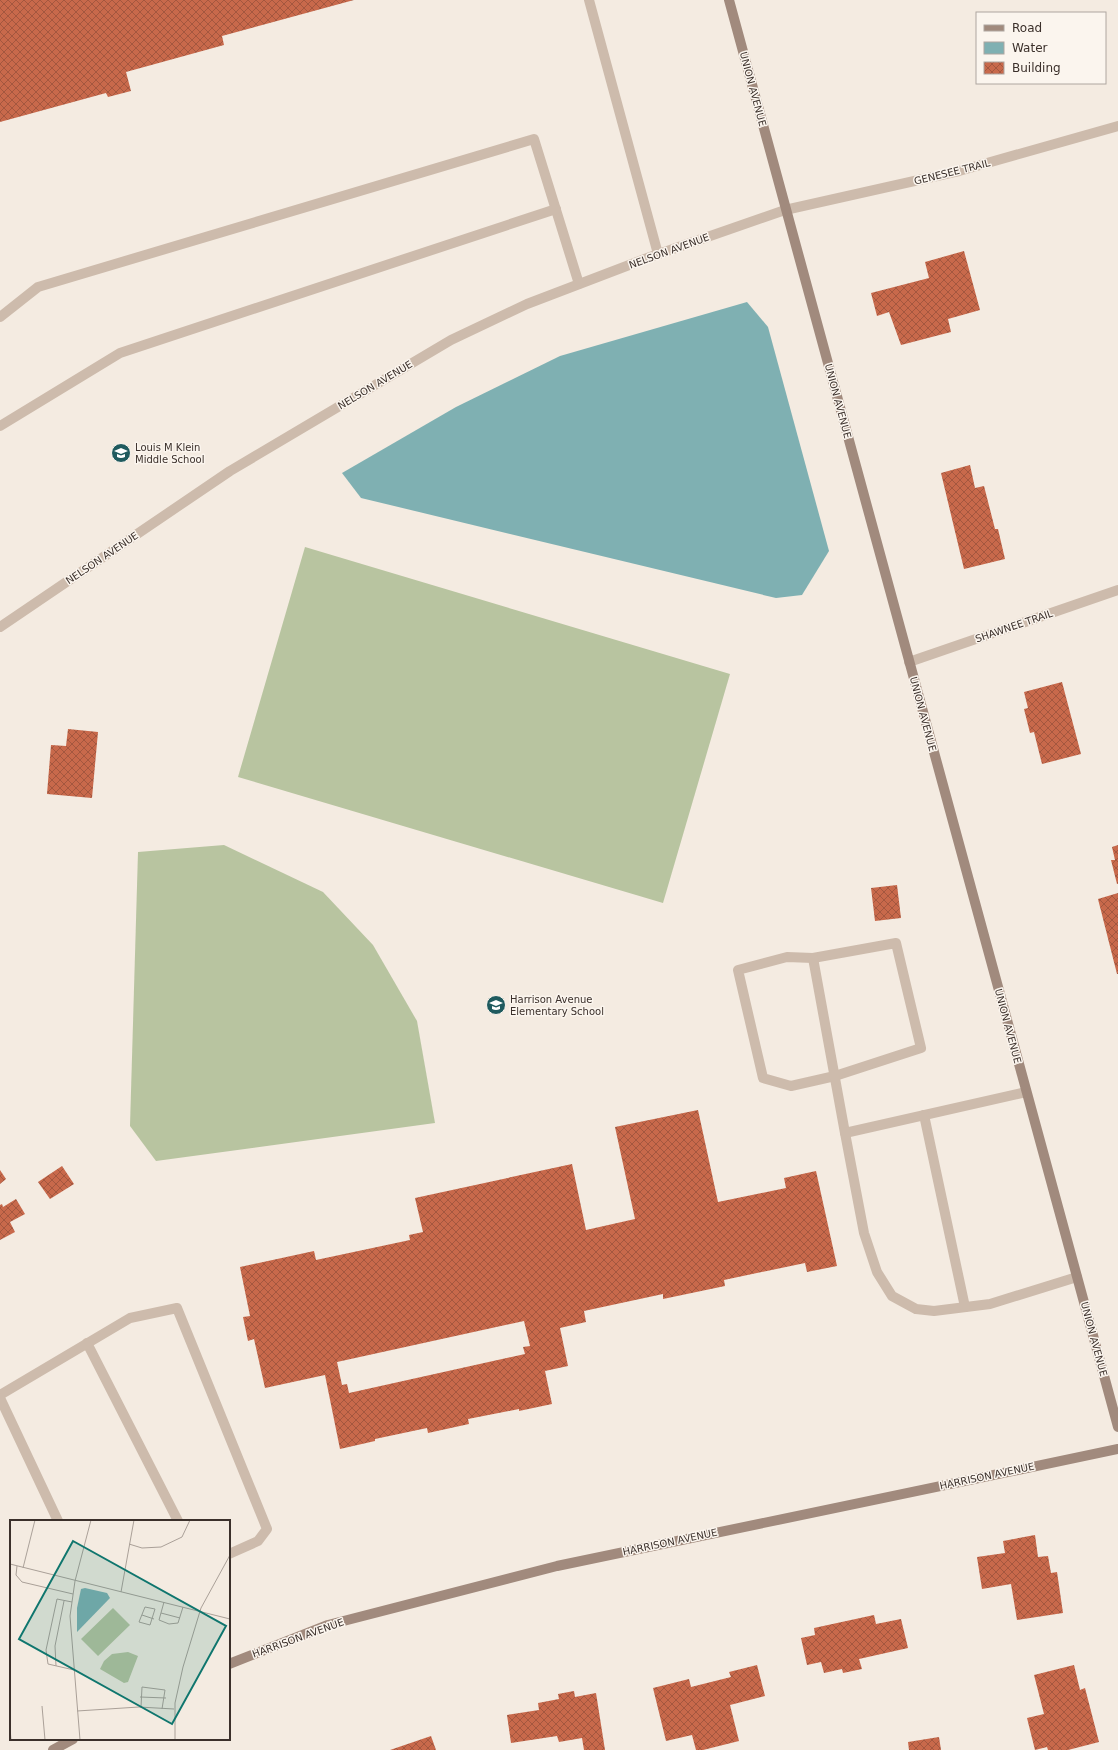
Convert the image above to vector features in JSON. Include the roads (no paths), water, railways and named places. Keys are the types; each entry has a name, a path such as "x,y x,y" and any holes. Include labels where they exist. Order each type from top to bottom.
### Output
{"street":[{"path":"589,0 658,254"},
{"name":"UNION AVENUE","path":"729,0 785,210 1118,1427"},
{"name":"GENESEE TRAIL","path":"785,210 959,171 1118,126"},
{"path":"0,317 38,287 534,139 579,284"},
{"path":"0,426 120,353 556,209"},
{"name":"NELSON AVENUE","path":"0,627 230,471 451,340 527,304 658,254 785,210"},
{"name":"SHAWNEE TRAIL","path":"909,662 1118,590"},
{"path":"896,943 921,1048 835,1076 791,1086 763,1078 738,970 787,957 814,958 896,943"},
{"path":"814,958 864,1234 877,1272 892,1296 916,1309 934,1311 990,1304 1077,1277"},
{"path":"845,1133 1026,1092"},
{"path":"924,1115 965,1307"},
{"path":"58,1520 0,1396 130,1318 177,1308 267,1529 258,1541 230,1554"},
{"path":"87,1344 177,1520"},
{"name":"HARRISON AVENUE","path":"230,1664 328,1625 557,1566 1118,1449"},
{"path":"53,1750 71,1740"}],"water":[{"path":"747,302 768,327 829,551 802,595 776,598 361,498 342,473 456,407 560,356"}],"place":[{"name":"Louis M Klein Middle School","path":"121,453"},
{"name":"Harrison Avenue Elementary School","path":"496,1005"}]}
